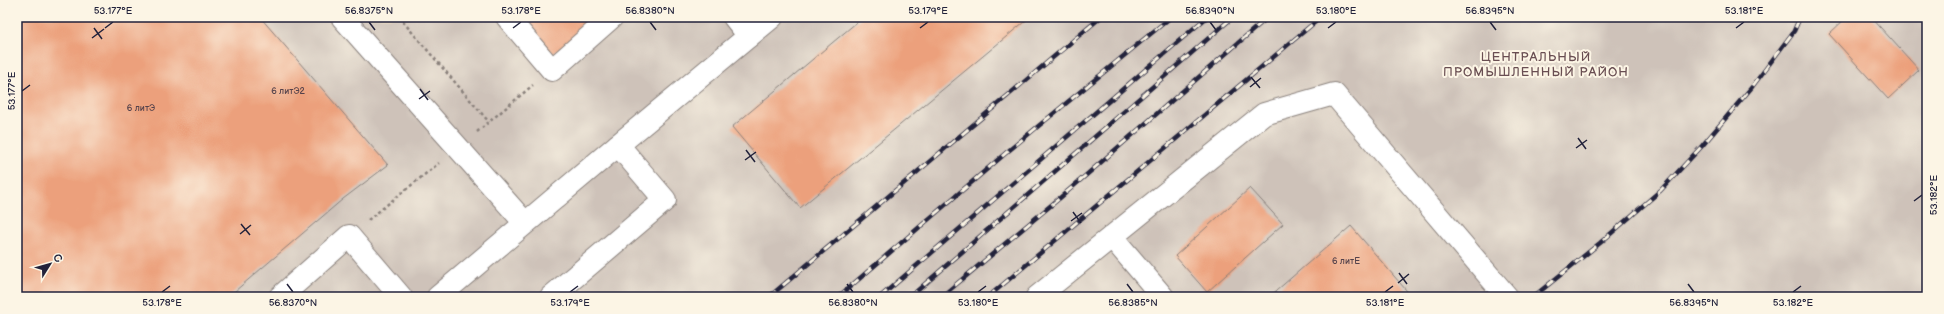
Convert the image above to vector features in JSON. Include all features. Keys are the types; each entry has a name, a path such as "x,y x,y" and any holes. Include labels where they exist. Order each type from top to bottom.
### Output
{"lane":[{"path":"342,17 525,223"},
{"path":"507,17 552,70 612,17"},
{"path":"734,17 749,36"},
{"path":"438,297 772,17"},
{"path":"1037,297 1264,114 1334,94 1507,297"},
{"path":"551,297 665,200 618,145"},
{"path":"280,297 349,236 401,297"},
{"path":"1112,236 1163,297"}],"path":[{"path":"399,17 489,122"}],"shaded area":[{"path":"17,17 1927,17 1927,297 17,297"}],"building":[{"path":"17,17 260,17 388,165 343,199 228,297 17,297"},
{"path":"519,17 598,17 551,56"},
{"path":"863,17 1030,17 800,208 732,127"},
{"path":"1847,17 1871,17 1919,70 1888,99 1829,34"},
{"path":"1250,188 1283,224 1207,292 1175,256"},
{"path":"1351,226 1412,297 1269,297"}],"railway":[{"path":"769,297 1101,17"},
{"path":"838,297 1007,152 1171,17"},
{"path":"880,297 1207,17"},
{"path":"910,297 1233,17"},
{"path":"941,297 1061,197 1268,17"},
{"path":"988,297 1321,17"},
{"path":"1533,297 1600,243 1661,190 1702,146 1752,87 1794,31 1800,17"}],"district":[{"name":"ЦЕНТРАЛЬНЫЙ ПРОМЫШЛЕННЫЙ РАЙОН","path":"1536,64"}]}
